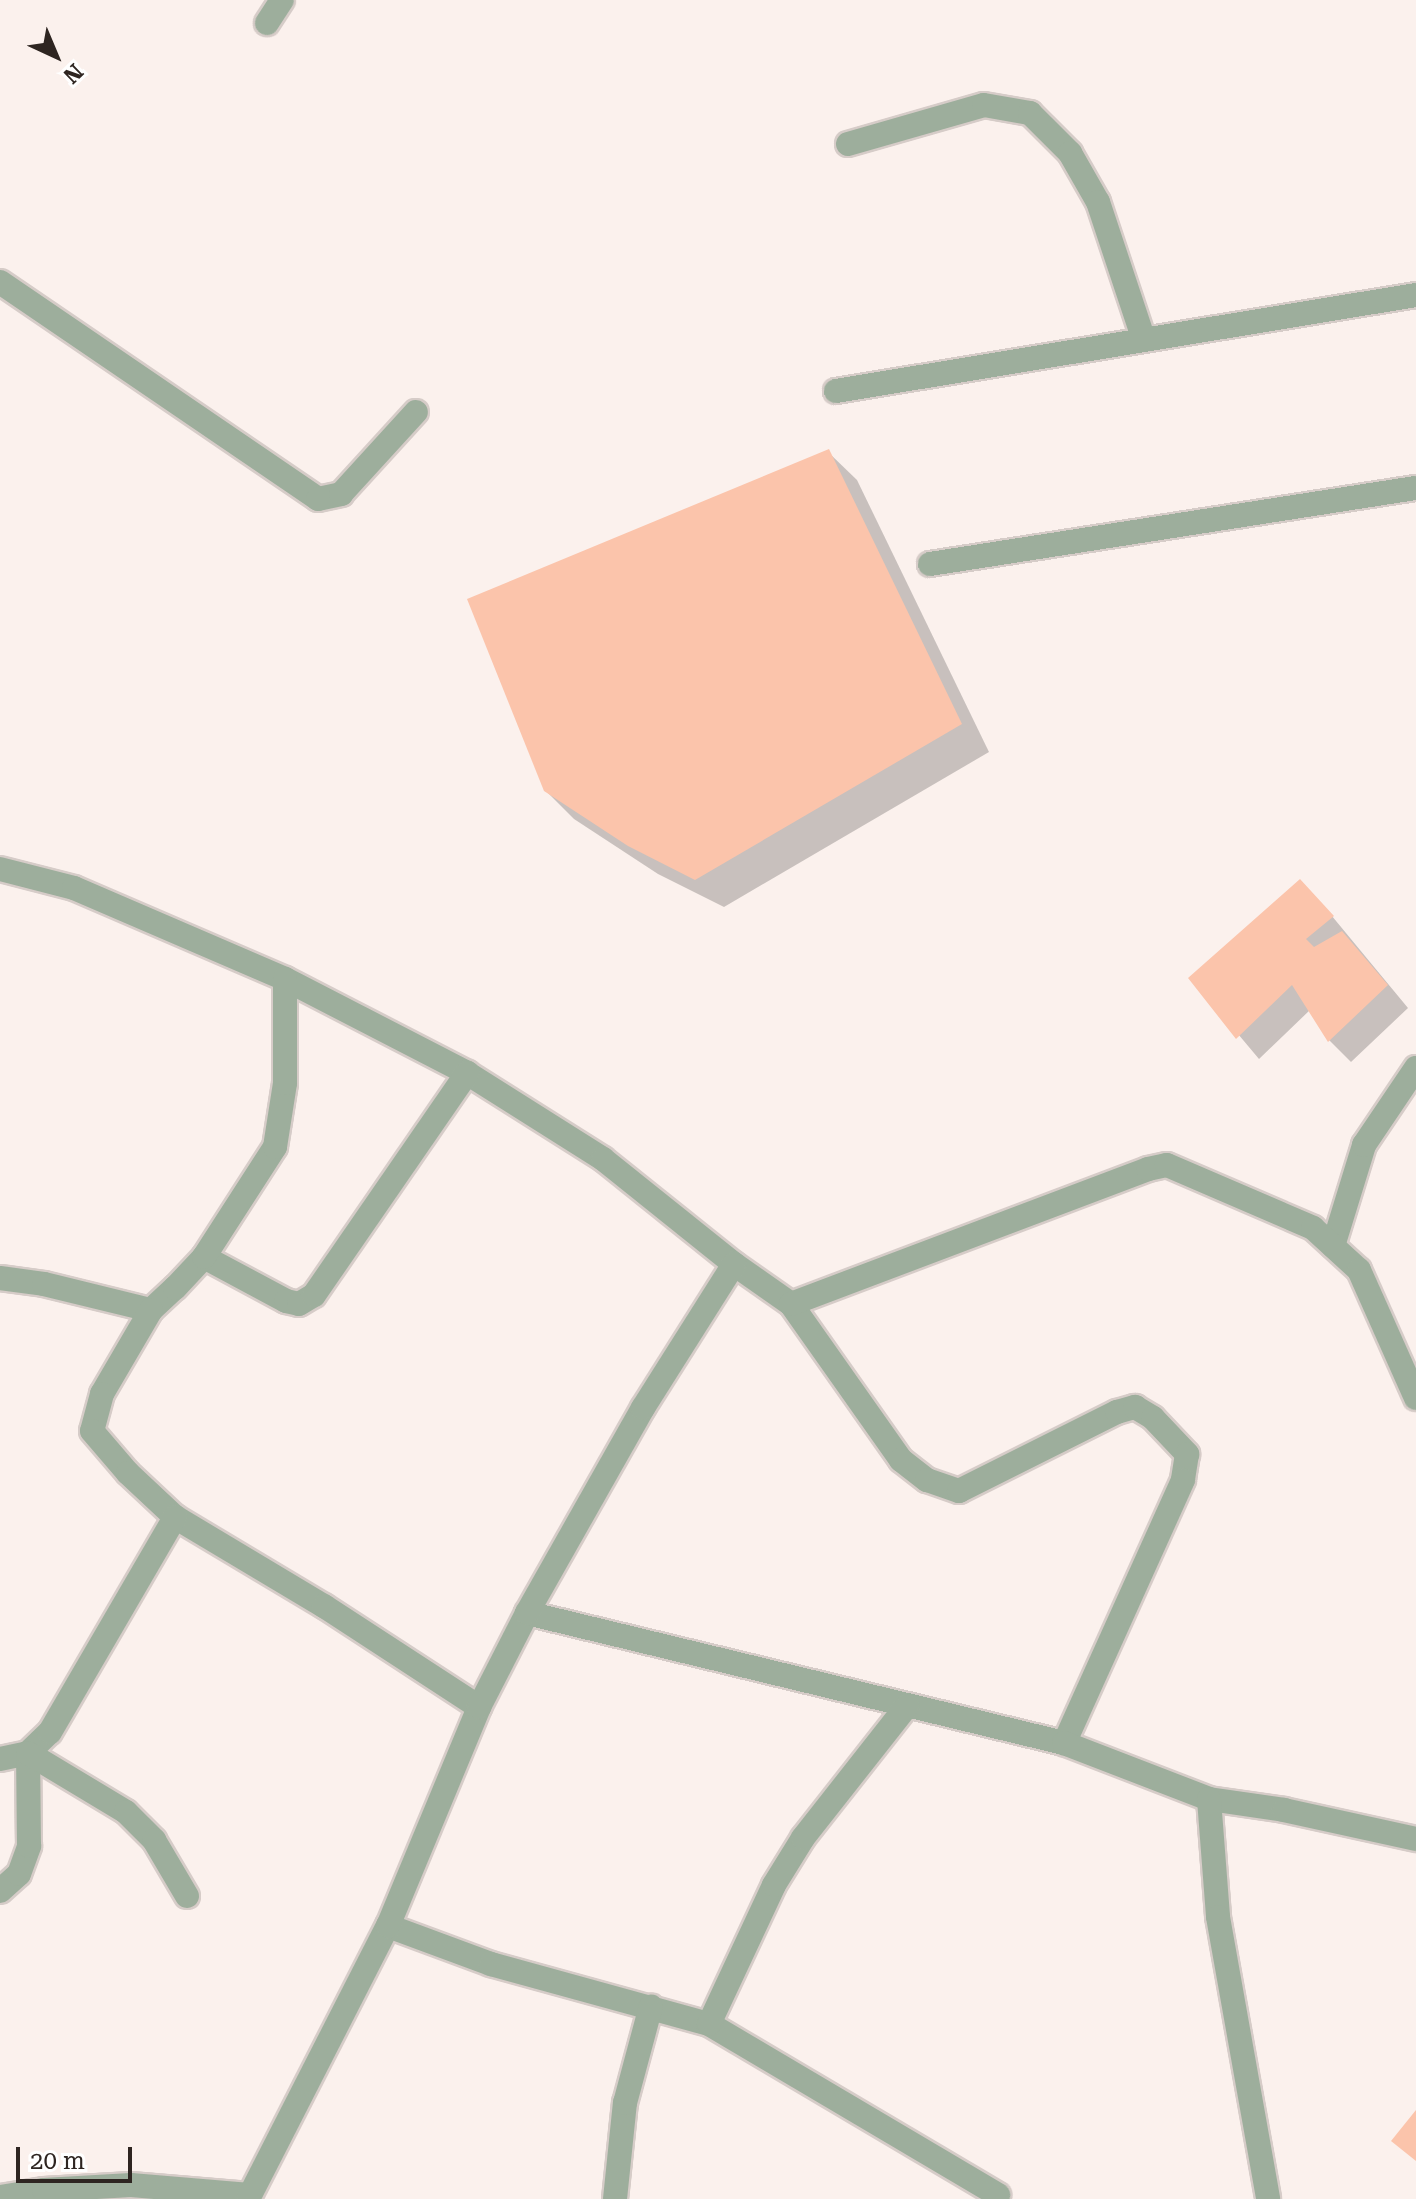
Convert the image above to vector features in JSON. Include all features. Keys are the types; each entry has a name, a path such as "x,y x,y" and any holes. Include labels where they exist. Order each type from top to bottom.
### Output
{"street":[{"path":"267,23 282,0"},
{"path":"848,144 984,105 1030,113 1070,153 1098,202 1143,337"},
{"path":"0,282 318,499 341,494 416,412"},
{"path":"836,391 1143,337 1416,295"},
{"path":"930,564 1416,488"},
{"path":"0,869 74,888 285,979 467,1073 603,1159 734,1264 791,1304 901,1460 927,1480 959,1491 1117,1412 1135,1407 1153,1418 1187,1454 1183,1480 1064,1743"},
{"path":"285,979 285,1083 275,1147 204,1257 151,1310 102,1394 92,1431 128,1473 175,1517 324,1606 479,1707"},
{"path":"1333,1246 1364,1145 1416,1068"},
{"path":"204,1257 286,1301 299,1304 314,1295 467,1073"},
{"path":"791,1304 1148,1169 1167,1165 1313,1228 1359,1270 1416,1398"},
{"path":"0,2197 44,2190 131,2185 249,2197 388,1926 479,1707 527,1613 643,1408 734,1264"},
{"path":"0,1278 44,1284 151,1310"},
{"path":"0,1759 28,1753 50,1732 175,1517"},
{"path":"527,1613 1064,1743 1209,1799 1284,1810 1416,1839"},
{"path":"709,2024 774,1885 803,1838 907,1706"},
{"path":"0,1891 19,1874 29,1846 28,1753"},
{"path":"28,1753 126,1812 154,1840 187,1896"},
{"path":"1209,1799 1218,1917 1268,2199"},
{"path":"388,1926 491,1964 709,2024 998,2195"},
{"path":"615,2199 625,2103 651,2006"}],"building":[{"path":"829,449 962,724 695,880 628,846 544,791 467,599"},
{"path":"1300,879 1334,916 1306,939 1314,947 1342,931 1388,985 1328,1042 1292,985 1236,1039 1188,978"},
{"path":"1416,2110 1416,2161 1391,2141"}]}
